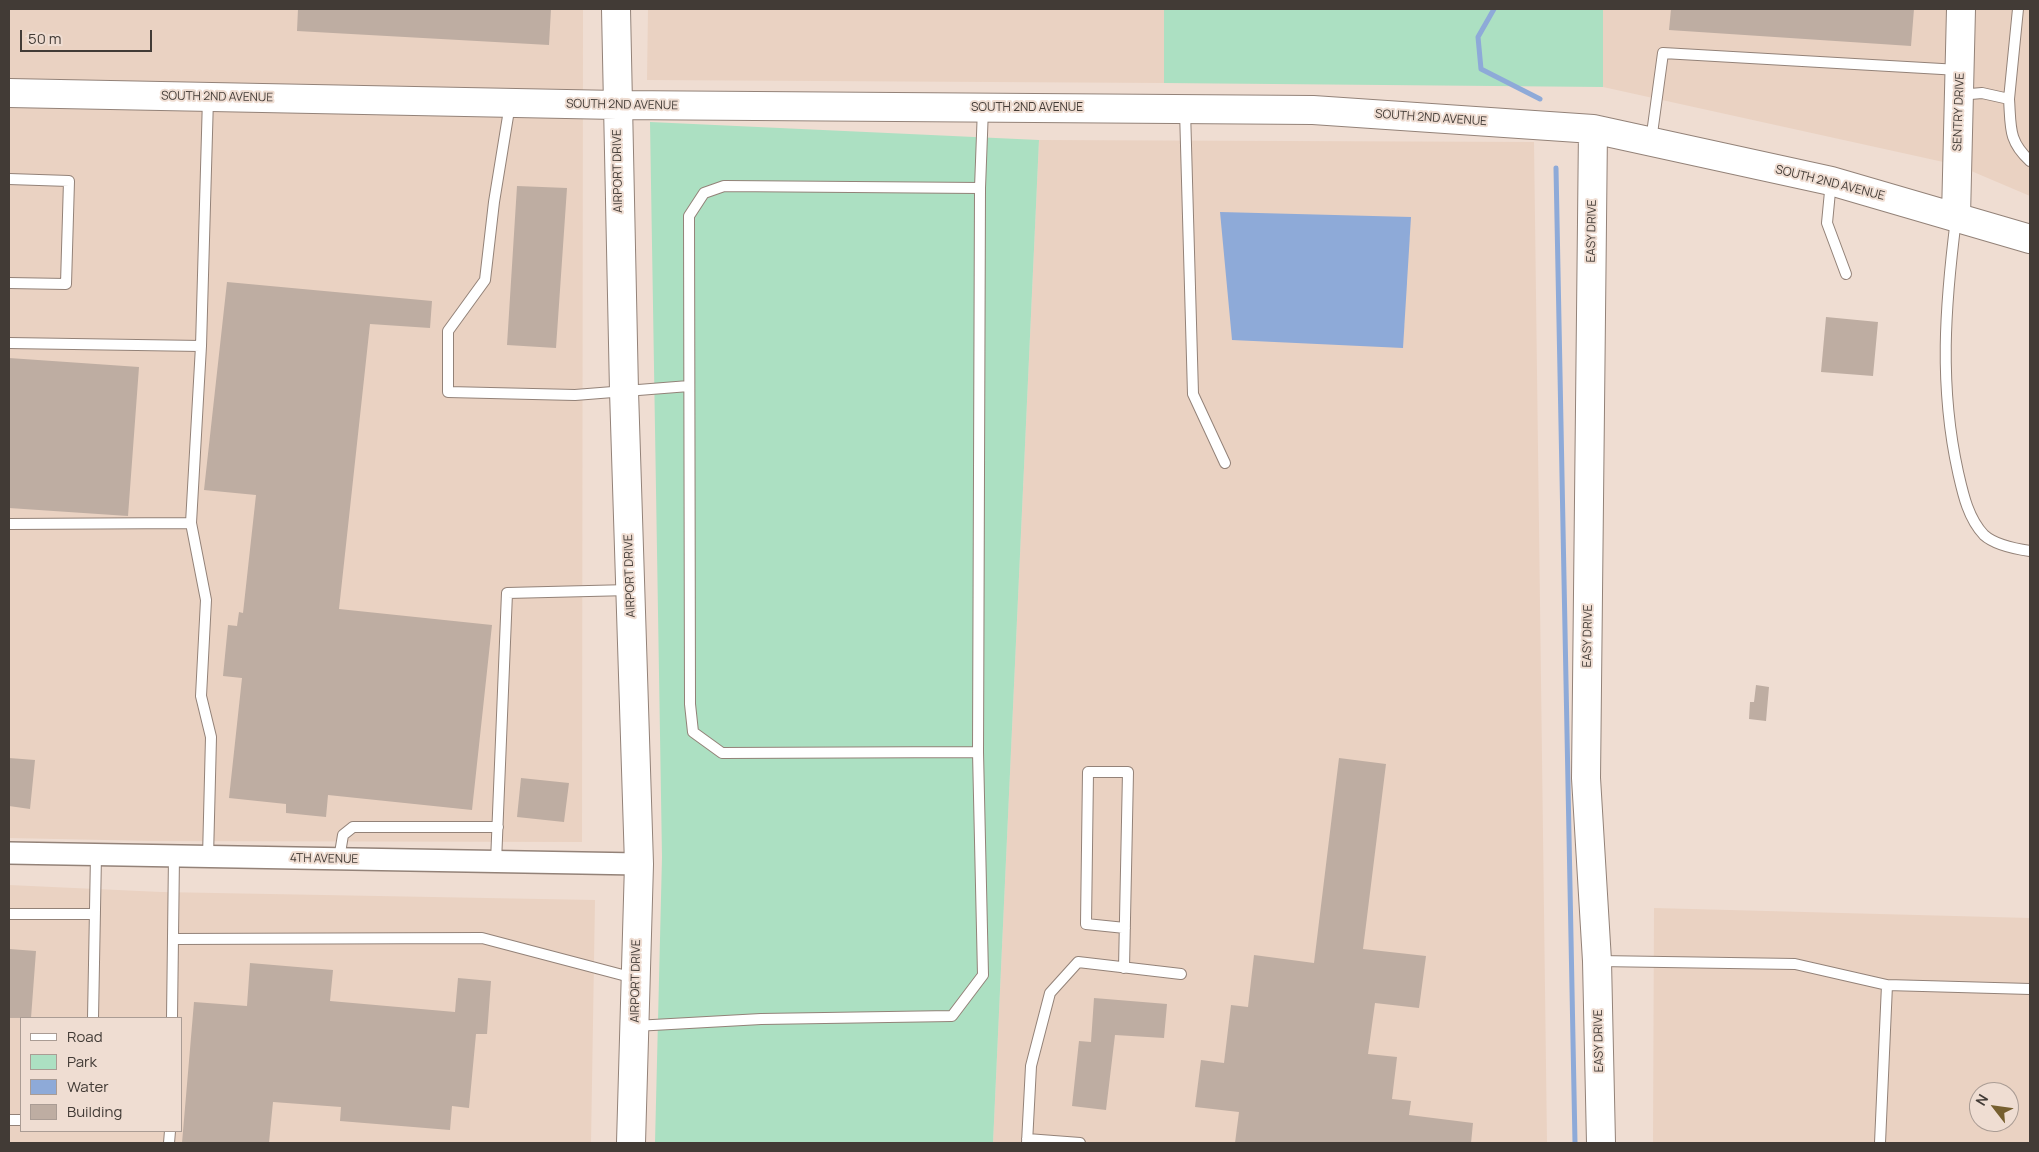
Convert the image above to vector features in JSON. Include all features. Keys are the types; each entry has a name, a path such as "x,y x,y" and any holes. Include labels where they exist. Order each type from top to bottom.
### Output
{"street":[{"name":"AIRPORT DRIVE","path":"616,9 624,391 639,864 631,1143"},
{"name":"SENTRY DRIVE","path":"1956,216 1961,9"},
{"name":"SOUTH 2ND AVENUE","path":"9,93 617,106 1314,110 1593,129 1651,140 1831,181 2030,239"},
{"name":"EASY DRIVE","path":"1593,129 1586,778 1597,961 1601,1143"},
{"name":"4TH AVENUE","path":"9,853 639,864"}],"lane":[{"path":"2018,9 2009,99 2012,133 2017,149 2030,162"},
{"path":"1651,140 1663,53 1959,83 1982,93 2009,99"},
{"path":"208,97 201,346 191,523 206,600 201,696 211,737 208,857"},
{"path":"510,103 484,280 448,331 448,392 575,395 690,386"},
{"path":"634,1026 760,1019 952,1016 983,975 978,752 980,188 983,108"},
{"path":"1185,109 1194,394 1224,463"},
{"path":"9,179 70,181 66,284 9,282"},
{"path":"1831,181 1827,223 1846,274"},
{"path":"978,752 722,753 693,732 690,704 689,216 704,193 724,186 980,188"},
{"path":"1956,216 1947,291 1944,359 1951,437 1958,472 1966,506 1985,535 2015,549 2030,551"},
{"path":"9,343 201,346"},
{"path":"9,524 191,523"},
{"path":"496,862 507,593 631,590"},
{"path":"1124,968 1125,928 1128,772 1088,772 1086,924 1125,928"},
{"path":"339,859 343,835 353,827 498,827"},
{"path":"93,1017 96,855"},
{"path":"172,1017 174,856"},
{"path":"9,914 95,914"},
{"path":"173,939 482,938 636,979"},
{"path":"1597,961 1795,964 1887,985 2030,989"},
{"path":"1080,1143 1027,1141 1031,1066 1050,993 1078,962 1181,974"},
{"path":"1880,1143 1887,985"}],"shaded area":[{"path":"9,9 583,9 582,842 152,841 9,838"},
{"path":"648,9 1164,9 1164,83 647,80"},
{"path":"1603,9 2030,9 2030,196 1957,165 1603,87"},
{"path":"1039,140 1534,142 1547,1143 993,1143"},
{"path":"9,885 161,892 595,900 591,1143 9,1143"},
{"path":"1654,908 2030,918 2030,1143 1653,1143"}],"green space":[{"path":"1164,9 1603,9 1603,87 1164,83"},
{"path":"650,122 1039,140 993,1143 655,1143 662,857"}],"water":[{"path":"1220,212 1411,217 1403,348 1232,340"}],"building":[{"path":"298,9 551,9 549,45 297,31"},
{"path":"1671,9 1914,9 1911,46 1669,30"},
{"path":"517,186 567,188 556,348 507,345"},
{"path":"227,282 432,301 430,328 370,324 339,609 492,625 472,810 328,795 326,817 286,813 286,804 229,798 242,678 223,676 228,625 237,626 239,612 243,613 256,495 204,490"},
{"path":"1826,317 1878,322 1873,376 1821,372"},
{"path":"9,358 139,367 128,516 9,508"},
{"path":"1756,685 1769,687 1766,721 1749,719 1750,702 1754,702"},
{"path":"9,758 35,760 30,809 9,806"},
{"path":"1339,758 1386,764 1363,949 1426,956 1419,1008 1375,1003 1368,1054 1397,1057 1392,1099 1411,1101 1409,1115 1473,1123 1471,1143 1235,1143 1239,1112 1195,1107 1201,1060 1224,1063 1231,1005 1248,1007 1254,955 1314,963"},
{"path":"521,778 569,783 564,822 517,817"},
{"path":"9,949 36,951 31,1017 9,1018"},
{"path":"250,963 333,970 330,1001 455,1012 458,978 491,981 487,1034 476,1034 469,1108 452,1106 450,1130 340,1121 341,1107 273,1102 269,1143 182,1143 194,1002 247,1006"},
{"path":"1094,998 1167,1004 1164,1038 1115,1035 1106,1110 1072,1106 1079,1041 1091,1042"}],"waterway":[{"path":"1494,9 1478,37 1481,69 1540,99"},
{"path":"1556,168 1575,1143"}]}
